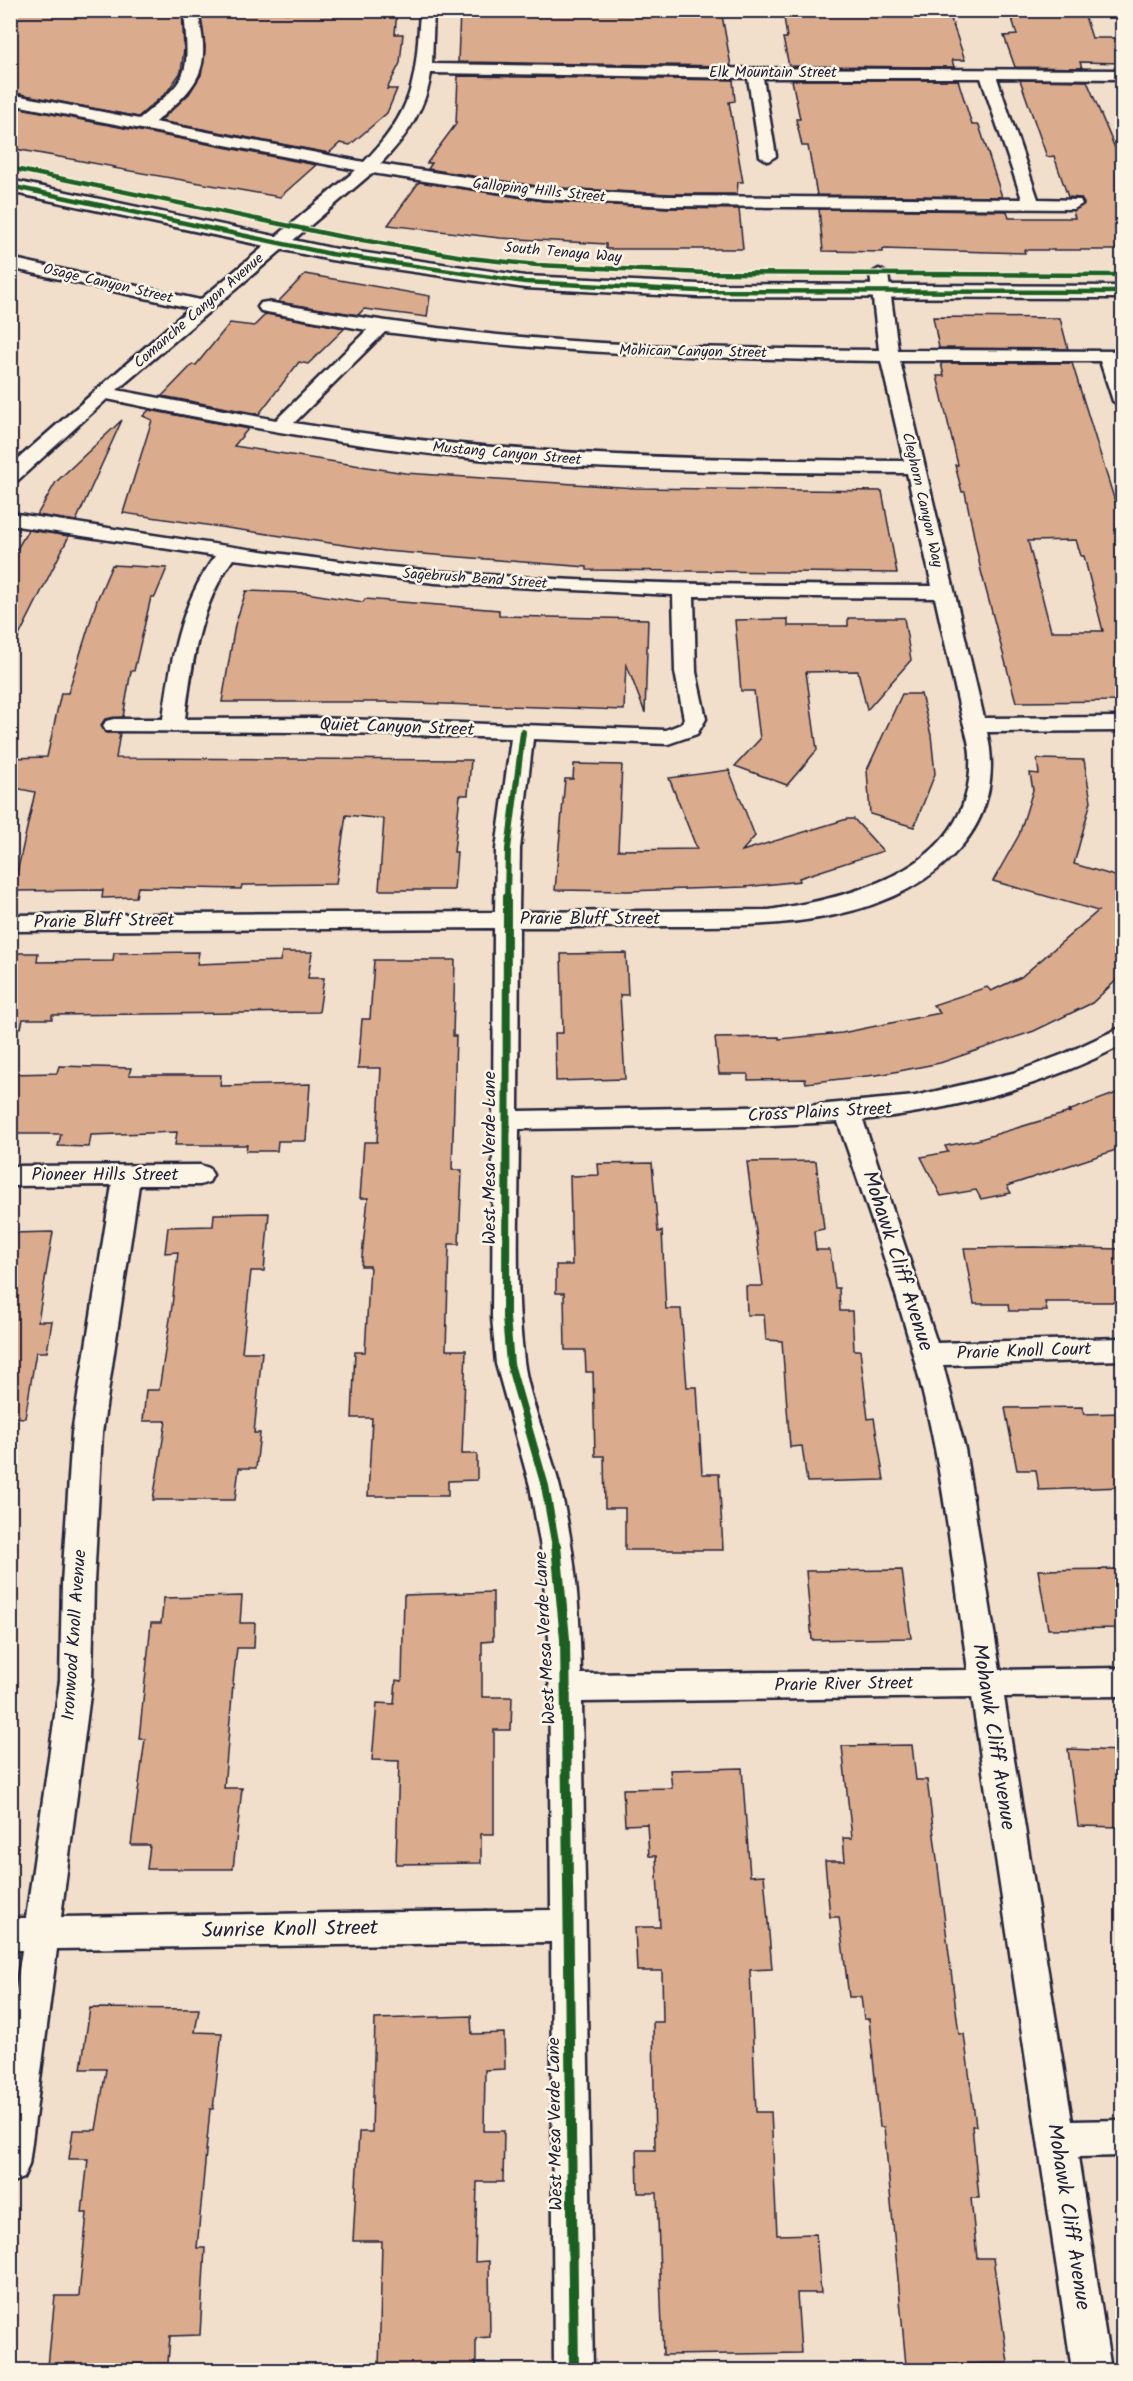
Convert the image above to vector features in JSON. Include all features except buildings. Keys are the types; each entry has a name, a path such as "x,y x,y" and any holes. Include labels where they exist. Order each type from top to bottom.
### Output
{"street":[{"path":"144,123 178,94 193,68 196,55 190,10"},
{"name":"Comanche Canyon Avenue","path":"10,477 277,242 367,167 397,135 411,115 421,87 427,10"},
{"name":"Elk Mountain Street","path":"423,68 755,73 1122,74"},
{"path":"987,72 1032,204"},
{"path":"755,73 768,156"},
{"name":"Galloping Hills Street","path":"10,99 490,188 626,200 1074,204"},
{"name":"South Tenaya Way","path":"10,168 296,227 449,255 537,265 627,272 1122,292"},
{"name":"South Tenaya Way","path":"10,186 277,242 434,272 526,283 621,289 1122,275"},
{"name":"Osage Canyon Street","path":"10,263 205,306"},
{"name":"Cleghorn Canyon Way","path":"880,283 890,354 943,592 976,725"},
{"name":"Mohican Canyon Street","path":"267,307 379,328 586,349 1115,356"},
{"path":"279,428 379,328"},
{"path":"1115,356 1122,401"},
{"name":"Mustang Canyon Street","path":"105,393 279,428 411,446 553,459 664,464 915,467"},
{"name":"Sagebrush Bend Street","path":"10,519 228,552 434,577 683,591 943,592"},
{"path":"173,725 189,626 205,583 228,552"},
{"name":"Quiet Canyon Street","path":"114,726 315,725 654,738 680,733 689,729 695,719 690,705 683,591"},
{"path":"976,725 1122,724"},
{"name":"Prarie Bluff Street","path":"10,923 769,918 853,903 893,887 942,856 972,814 979,794 982,772 976,725"},
{"name":"West Mesa Verde Lane","path":"523,732 508,849 505,1120 506,1306 510,1364 545,1486 556,1548 565,1639 574,2370"},
{"name":"Cross Plains Street","path":"505,1120 848,1114 926,1104 1035,1076 1090,1054 1122,1035"},
{"name":"Mohawk Cliff Avenue","path":"848,1114 883,1212 926,1354 950,1449 1092,2370"},
{"name":"Ironwood Knoll Avenue","path":"10,2165 26,1934 76,1680 78,1582 87,1433 128,1175"},
{"name":"Pioneer Hills Street","path":"10,1176 200,1175"},
{"name":"Prarie Knoll Court","path":"926,1354 1122,1349"},
{"name":"Prarie River Street","path":"565,1688 1122,1682"},
{"name":"Sunrise Knoll Street","path":"26,1934 569,1926"},
{"path":"1055,2139 1122,2138"}],"cycle path":[{"path":"10,168 338,236 470,258 537,265 638,272 1122,275"},
{"path":"10,186 331,254 460,275 525,282 698,291 1122,292"},
{"path":"523,732 508,849 505,1009 506,1317 510,1364 545,1486 556,1548 565,1639 574,2370"}]}
